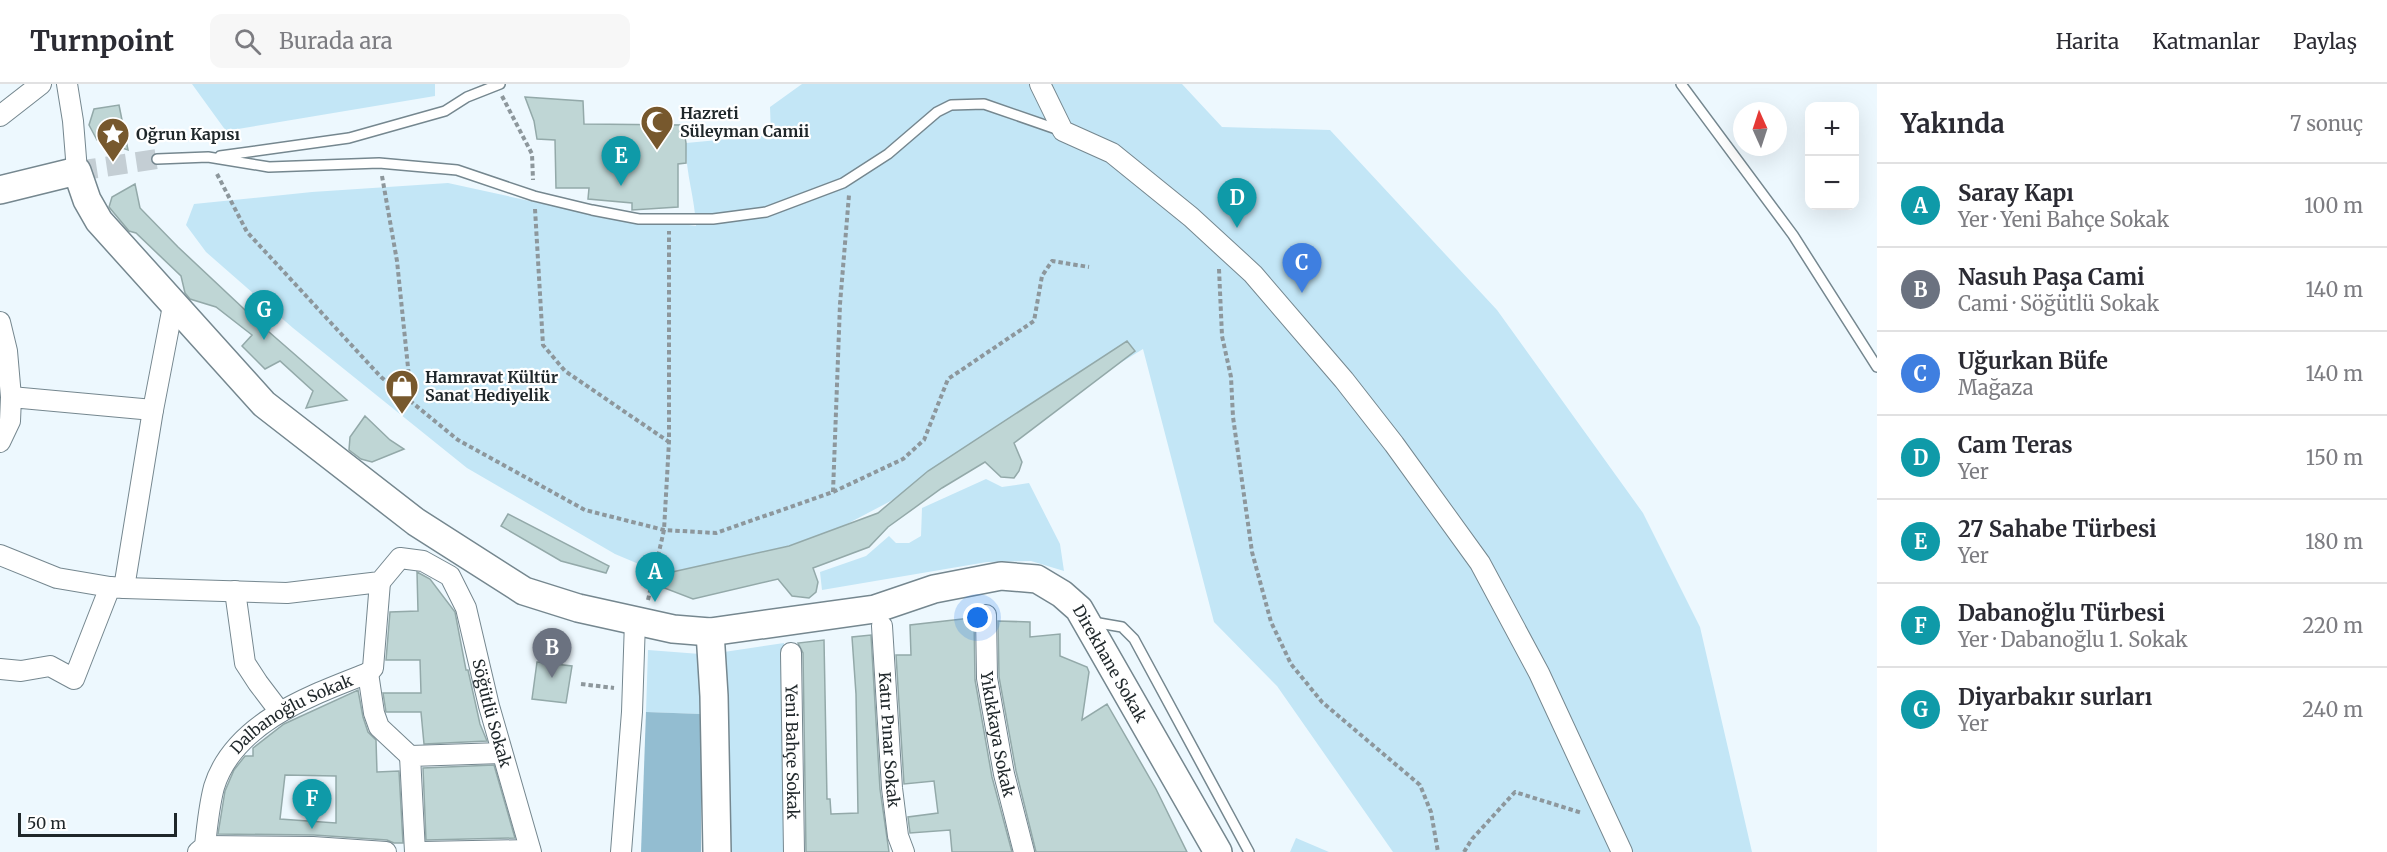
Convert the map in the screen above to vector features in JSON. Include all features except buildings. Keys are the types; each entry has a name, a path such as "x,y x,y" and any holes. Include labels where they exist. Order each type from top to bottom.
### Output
{"street":[{"path":"0,116 40,84"},
{"path":"0,190 77,171 74,121 67,84"},
{"path":"1040,84 1063,131 1112,153 1253,274 1344,380 1394,444 1480,563 1539,673 1622,852"},
{"name":"Direkhane Sokak","path":"77,171 87,200 99,221 173,306 264,404 416,522 524,591 578,608 640,616 673,629 710,632 874,609 934,589 1001,576 1037,579 1062,594 1079,609 1218,852"},
{"path":"0,669 21,671 50,666 74,679 117,587 173,306"},
{"path":"0,322 7,351 11,397 10,421 0,442"},
{"path":"11,397 153,410"},
{"path":"0,555 57,578 117,587 288,593 380,582"},
{"name":"Söğütlü Sokak","path":"380,582 400,558 423,561 450,576 466,608 489,706 530,851"},
{"name":"Dalbanoğlu Sokak","path":"201,849 215,785 225,763 237,746 280,712 304,699 368,673 373,668 380,582"},
{"path":"235,591 245,663 280,712"},
{"name":"Yıkıkkaya Sokak","path":"986,615 987,678 1004,774 1024,852"},
{"path":"621,852 640,616"},
{"name":"Katır Pınar Sokak","path":"882,626 892,788 898,836 904,852"},
{"path":"710,632 714,696 717,852"},
{"name":"Yeni Bahçe Sokak","path":"791,653 794,852"},
{"path":"368,673 374,713 379,727 410,756 415,852"},
{"path":"410,756 502,753"},
{"path":"201,849 313,847 386,852"},
{"path":"422,852 530,851"}],"lane":[{"path":"1681,84 1793,235 1877,367"},
{"path":"157,159 208,157 349,138 445,111 467,97 498,85"},
{"path":"208,157 269,167 379,163 457,170 534,196 639,219 713,219 766,212 850,179 888,154 937,112 951,105 984,104 1063,131"},
{"path":"1085,620 1122,627 1134,639 1249,852"}],"path":[{"path":"498,85 532,154 543,345 565,371 669,442"},
{"path":"208,157 247,232 381,377 406,398 458,440 585,510 664,530 716,533 833,492 903,459 924,440 948,379 1034,321 1042,276 1052,261 1089,267"},
{"path":"379,163 397,261 409,377 406,398"},
{"path":"833,492 840,304 850,179"},
{"path":"640,616 664,530 669,442 668,219"},
{"path":"1220,244 1219,289 1222,336 1232,377 1233,417 1252,552 1271,622 1292,664 1322,702 1419,785 1431,812 1438,852"},
{"path":"581,684 633,691"},
{"path":"1464,852 1472,839 1515,792 1608,823"}],"shaded area":[{"path":"192,84 435,84 435,96 226,131"},
{"path":"802,84 1182,84 1222,127 1330,130 1497,310 1643,513 1700,627 1752,852 1393,852 1277,686 1214,622 1143,349 923,484 809,544 693,577 653,570 615,554 467,468 293,328 206,252 186,225 194,204 312,192 448,183 553,206 696,226 686,143 771,135 770,107"},
{"path":"986,479 1002,487 1029,483 1060,544 1064,571 1031,561 987,562 822,590 820,572 866,556 889,536 896,543 909,543 921,536 922,508"},
{"path":"784,643 787,852 726,852 724,652"},
{"path":"648,650 700,654 701,714 646,712"},
{"path":"646,712 701,714 701,852 641,852"},
{"path":"1296,838 1329,852 1290,852"}],"tunnel":[{"path":"77,171 157,159"}],"place":[{"name":"Hazreti Süleyman Camii","path":"657,151"},
{"name":"Oğrun Kapısı","path":"113,163"},
{"name":"27 Sahabe Türbesi","path":"621,186"},
{"name":"Cam Teras","path":"1237,228"},
{"name":"Uğurkan Büfe","path":"1302,293"},
{"name":"Diyarbakır surları","path":"264,340"},
{"name":"Hamravat Kültür Sanat Hediyelik","path":"402,415"},
{"name":"Saray Kapı","path":"655,602"},
{"name":"Nasuh Paşa Cami","path":"552,678"},
{"name":"Dabanoğlu Türbesi","path":"312,829"}]}
